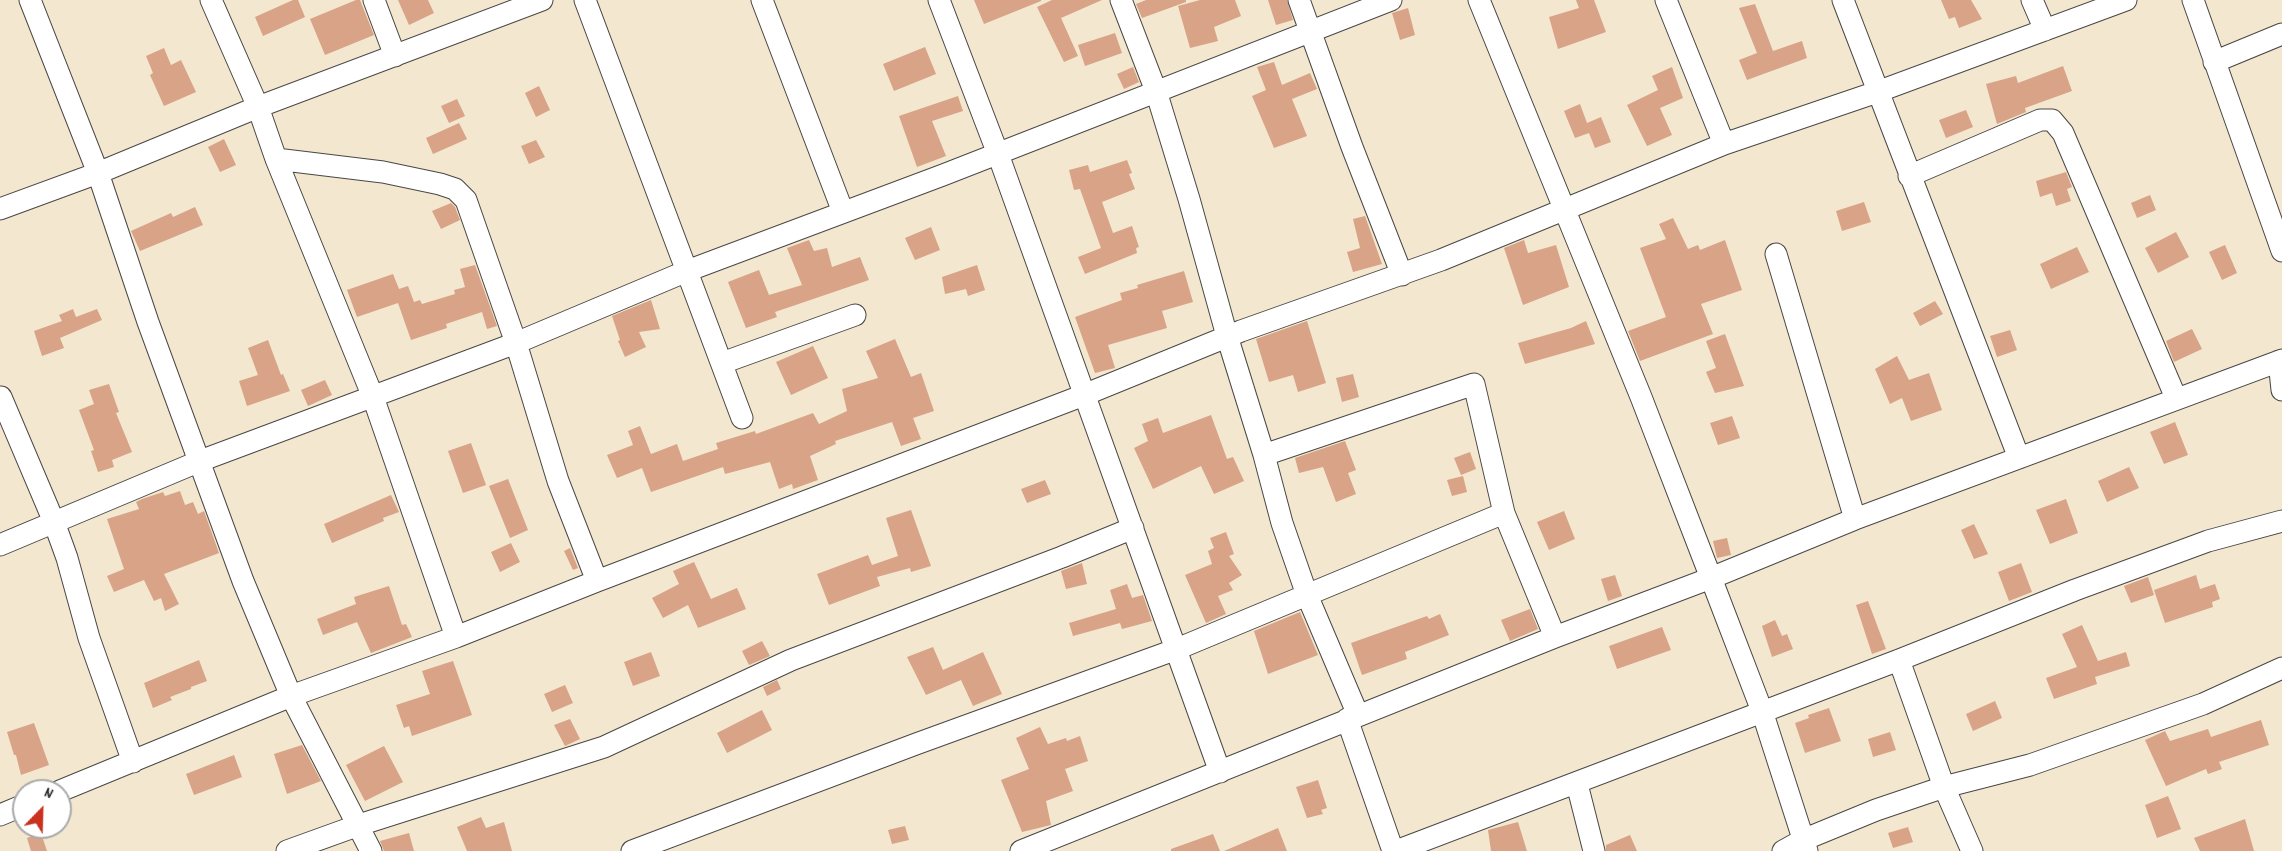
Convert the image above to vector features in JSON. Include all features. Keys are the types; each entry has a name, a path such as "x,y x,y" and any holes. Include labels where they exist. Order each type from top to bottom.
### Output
{"street":[{"path":"30,0 98,173 148,322 243,581 291,696 371,851"},
{"path":"212,0 258,107 276,159 373,397 456,637"},
{"path":"374,0 395,56"},
{"path":"0,209 98,173 258,107 542,0"},
{"path":"585,0 742,418"},
{"path":"762,0 843,212"},
{"path":"939,0 998,154 1220,772"},
{"path":"1121,0 1156,91 1282,523 1353,717 1395,851 1577,784 2075,590 2208,541 2282,521"},
{"path":"1299,0 1352,147 1402,275"},
{"path":"0,545 200,460 516,343 687,271 998,154 1390,0"},
{"path":"1479,0 1641,397 1762,711 1805,846"},
{"path":"1666,0 1724,144"},
{"path":"1843,0 2019,458"},
{"path":"2032,0 2044,30"},
{"path":"72,786 291,696 456,637 1084,395 1227,336 1324,300 1402,275 1724,144 1877,92 2126,0"},
{"path":"2193,0 2282,251"},
{"path":"2214,62 2282,34"},
{"path":"1910,176 2040,120 2052,120 2063,133 2176,398"},
{"path":"276,159 382,172 455,189 466,200 516,343 558,481 597,581"},
{"path":"1776,254 1855,519"},
{"path":"722,363 855,315"},
{"path":"1021,851 1555,637 1711,579 1855,519 2280,360 2282,390"},
{"path":"1264,455 1474,384 1504,513 1555,637"},
{"path":"1,397 54,522 89,638 133,762"},
{"path":"632,851 1177,649 1504,513"},
{"path":"287,851 359,825 604,747 791,660 1133,528"},
{"path":"1899,660 1944,787 1972,851"},
{"path":"1783,851 1805,846 1876,810 1944,787 2030,765 2192,708 2282,668"},
{"path":"1577,784 1594,851"}],"building":[{"path":"293,0 298,0 305,17 263,36 255,17"},
{"path":"360,0 374,35 325,55 310,19"},
{"path":"398,0 428,0 434,13 409,25"},
{"path":"974,0 1041,0 1041,1 984,24"},
{"path":"1052,0 1102,0 1061,18 1078,56 1064,62 1037,7"},
{"path":"1146,0 1186,0 1186,2 1142,18 1136,4"},
{"path":"1200,0 1235,0 1241,16 1214,27 1218,41 1190,48 1178,6"},
{"path":"1268,0 1287,0 1293,20 1276,25"},
{"path":"1576,0 1594,0 1606,32 1558,49 1549,17 1579,8"},
{"path":"1941,0 1971,0 1982,19 1959,28 1955,17 1949,19"},
{"path":"1755,4 1773,51 1802,41 1807,58 1747,80 1739,60 1757,53 1739,8"},
{"path":"1408,8 1415,35 1400,40 1392,13"},
{"path":"1115,33 1122,53 1085,66 1078,45"},
{"path":"925,47 936,74 894,91 883,64"},
{"path":"164,48 171,65 181,60 196,92 164,106 150,75 153,73 146,56"},
{"path":"1274,62 1282,85 1310,73 1317,89 1292,99 1307,136 1274,148 1252,96 1266,90 1257,67"},
{"path":"2063,66 2072,91 2025,108 2026,112 1997,124 1986,84 2016,76 2018,83"},
{"path":"1133,67 1139,82 1124,89 1117,74"},
{"path":"1672,67 1683,98 1660,108 1672,135 1647,146 1627,105 1658,90 1652,76"},
{"path":"539,86 550,110 536,117 525,93"},
{"path":"958,96 963,111 932,121 946,156 917,167 899,116"},
{"path":"457,99 465,116 449,123 441,106"},
{"path":"1580,104 1587,123 1601,117 1611,142 1595,148 1589,133 1575,138 1564,111"},
{"path":"1966,110 1973,127 1946,138 1939,120"},
{"path":"459,123 467,139 433,154 426,138"},
{"path":"224,139 236,165 220,172 208,147"},
{"path":"536,140 545,157 529,164 521,146"},
{"path":"1127,160 1135,189 1102,202 1113,233 1132,226 1139,247 1136,248 1137,253 1085,274 1078,257 1101,248 1080,189 1074,190 1069,170 1088,165 1090,172"},
{"path":"2066,172 2072,187 2067,189 2071,201 2056,206 2052,193 2040,197 2036,181"},
{"path":"2150,195 2156,210 2137,218 2131,203"},
{"path":"1864,202 1871,222 1842,231 1836,211"},
{"path":"451,203 460,220 441,229 432,211"},
{"path":"195,207 203,225 140,251 131,231 171,213 173,217"},
{"path":"1365,216 1382,264 1353,272 1347,252 1360,248 1353,219"},
{"path":"1673,218 1688,249 1698,245 1700,250 1725,240 1742,290 1701,304 1713,334 1640,361 1628,331 1666,317 1640,248 1666,239 1659,224"},
{"path":"931,227 940,250 915,260 905,238"},
{"path":"2176,232 2189,257 2158,273 2145,248"},
{"path":"809,240 814,251 827,248 832,267 860,257 869,280 775,312 777,317 746,328 728,282 759,270 769,295 802,285 787,248"},
{"path":"1524,240 1528,253 1556,245 1569,287 1523,305 1504,248"},
{"path":"2225,245 2237,273 2222,280 2209,252"},
{"path":"2077,247 2089,272 2051,289 2040,264"},
{"path":"475,265 497,326 487,329 482,312 446,324 447,328 411,340 398,303 357,317 347,290 393,274 399,289 408,286 414,302 420,300 422,304 455,294 454,290 465,287 460,269"},
{"path":"977,265 985,290 968,296 966,289 945,294 942,277"},
{"path":"1184,271 1193,302 1162,311 1167,328 1108,345 1115,368 1095,373 1075,317 1122,300 1120,293 1138,288 1137,285"},
{"path":"651,300 660,329 639,332 646,347 625,357 618,341 620,340 612,316"},
{"path":"1935,301 1943,314 1920,326 1913,313"},
{"path":"73,309 76,317 97,309 102,320 60,338 64,348 42,356 34,331 62,321 59,315"},
{"path":"1307,321 1326,383 1298,392 1293,375 1269,382 1256,339"},
{"path":"1586,321 1595,344 1525,364 1518,343 1571,328"},
{"path":"2192,329 2202,349 2174,362 2166,341"},
{"path":"2010,330 2017,350 1997,357 1990,336"},
{"path":"1725,334 1744,386 1715,393 1706,372 1716,368 1706,341"},
{"path":"895,339 911,377 921,373 934,411 913,418 921,439 901,446 892,422 835,441 836,444 810,456 818,480 793,489 792,484 779,489 770,462 725,474 723,467 651,492 642,468 617,478 607,455 633,445 628,431 640,426 651,454 677,444 683,461 718,449 716,443 755,431 756,434 813,413 819,424 847,411 842,389 878,378 866,351"},
{"path":"268,340 281,375 283,374 290,391 247,406 239,381 258,375 248,348"},
{"path":"813,346 828,378 791,395 776,362"},
{"path":"1897,356 1909,380 1929,373 1942,410 1911,421 1902,398 1890,404 1875,369"},
{"path":"1353,374 1359,397 1342,402 1336,378"},
{"path":"325,380 332,395 308,406 301,390"},
{"path":"109,384 119,412 116,413 132,452 112,460 114,467 98,472 91,451 94,450 79,410 94,404 89,390"},
{"path":"1211,415 1227,459 1233,457 1244,481 1214,494 1201,466 1153,489 1134,448 1148,441 1142,424 1158,418 1163,433"},
{"path":"1732,416 1740,438 1718,445 1710,423"},
{"path":"2175,422 2188,455 2164,464 2150,432"},
{"path":"1345,441 1356,470 1348,473 1356,494 1336,502 1323,467 1299,473 1295,458"},
{"path":"471,443 486,485 463,493 448,451"},
{"path":"1470,452 1476,469 1461,475 1454,458"},
{"path":"2129,467 2139,488 2107,502 2098,481"},
{"path":"1463,476 1467,492 1452,496 1447,480"},
{"path":"508,479 528,530 510,538 489,486"},
{"path":"1045,480 1051,494 1027,503 1021,489"},
{"path":"180,491 185,505 193,502 198,514 204,511 219,553 164,574 179,604 165,611 161,598 154,601 144,580 114,592 107,576 124,569 107,519 139,509 136,502 142,499 163,492 165,496"},
{"path":"391,495 399,512 383,518 384,521 332,543 324,524"},
{"path":"2066,499 2078,533 2050,544 2036,510"},
{"path":"911,510 931,566 911,572 910,568 877,577 880,586 829,605 817,574 868,555 872,565 898,556 886,518"},
{"path":"1564,511 1575,539 1549,550 1537,522"},
{"path":"1974,524 1988,554 1974,559 1961,530"},
{"path":"1226,532 1234,554 1229,556 1242,575 1229,583 1233,590 1218,596 1226,614 1206,623 1185,575 1212,564 1208,551 1214,548 1210,538"},
{"path":"1727,538 1731,555 1717,558 1713,541"},
{"path":"511,543 520,562 500,572 491,552"},
{"path":"570,548 578,568 573,570 564,551"},
{"path":"694,562 711,599 737,588 746,609 698,628 688,605 663,618 652,598 679,584 673,571"},
{"path":"1082,563 1087,584 1066,589 1061,571"},
{"path":"2021,563 2032,592 2009,601 1998,572"},
{"path":"1615,575 1622,596 1608,601 1601,579"},
{"path":"2196,575 2200,589 2215,584 2220,599 2212,602 2213,607 2165,623 2154,590"},
{"path":"2148,577 2154,595 2131,603 2124,586"},
{"path":"1127,584 1132,598 1143,595 1152,621 1122,629 1120,623 1073,636 1069,623 1116,609 1110,590"},
{"path":"389,586 402,625 406,624 412,637 371,653 357,622 323,635 317,619 356,604 354,597"},
{"path":"1868,601 1886,649 1872,654 1856,605"},
{"path":"1530,609 1538,629 1510,641 1501,620"},
{"path":"1300,612 1318,655 1268,674 1254,631"},
{"path":"1440,614 1449,635 1405,652 1407,659 1362,675 1351,643 1427,616 1429,619"},
{"path":"1775,620 1782,636 1787,634 1793,649 1772,657 1762,626"},
{"path":"2082,625 2098,661 2126,652 2130,666 2095,677 2097,684 2054,699 2046,678 2077,667 2062,634"},
{"path":"1662,627 1671,650 1617,669 1609,646"},
{"path":"762,641 770,656 749,665 742,651"},
{"path":"933,647 943,670 983,652 1002,694 973,706 961,680 926,695 907,657"},
{"path":"651,652 660,676 633,686 624,662"},
{"path":"199,660 207,681 170,697 172,700 153,708 144,683"},
{"path":"453,661 472,715 412,736 409,726 404,728 396,705 430,694 422,671"},
{"path":"777,680 781,689 767,696 763,687"},
{"path":"565,685 573,703 552,712 544,694"},
{"path":"1995,701 2002,718 1973,731 1966,714"},
{"path":"1829,708 1841,741 1805,753 1795,723 1809,718 1808,715"},
{"path":"762,710 772,730 727,753 717,733"},
{"path":"570,719 580,739 565,746 554,725"},
{"path":"2261,720 2269,745 2219,762 2222,769 2208,774 2206,769 2166,786 2145,740 2165,731 2170,741 2208,729 2211,737"},
{"path":"34,723 49,765 21,775 7,732"},
{"path":"1040,727 1048,744 1080,736 1088,761 1065,769 1073,791 1046,801 1051,825 1022,832 1001,780 1029,769 1016,738"},
{"path":"1890,732 1896,750 1873,757 1868,739"},
{"path":"302,745 321,781 287,794 274,754"},
{"path":"384,746 403,782 365,801 346,765"},
{"path":"234,755 242,777 194,795 186,774"},
{"path":"1318,780 1327,808 1321,810 1323,814 1307,818 1296,787"},
{"path":"2168,796 2181,829 2157,838 2145,805"},
{"path":"481,817 486,828 504,822 512,851 467,851 457,827"},
{"path":"2245,819 2254,851 2200,851 2194,838"},
{"path":"1518,822 1527,851 1491,851 1488,830"},
{"path":"905,826 909,840 892,844 888,830"},
{"path":"1908,827 1913,842 1893,848 1888,833"},
{"path":"1278,828 1287,851 1224,851"},
{"path":"409,833 414,851 384,851 380,841"},
{"path":"1213,834 1220,851 1171,851 1171,849"},
{"path":"1630,835 1637,851 1606,851 1606,845"},
{"path":"27,839 43,839 47,851 31,851"}]}
